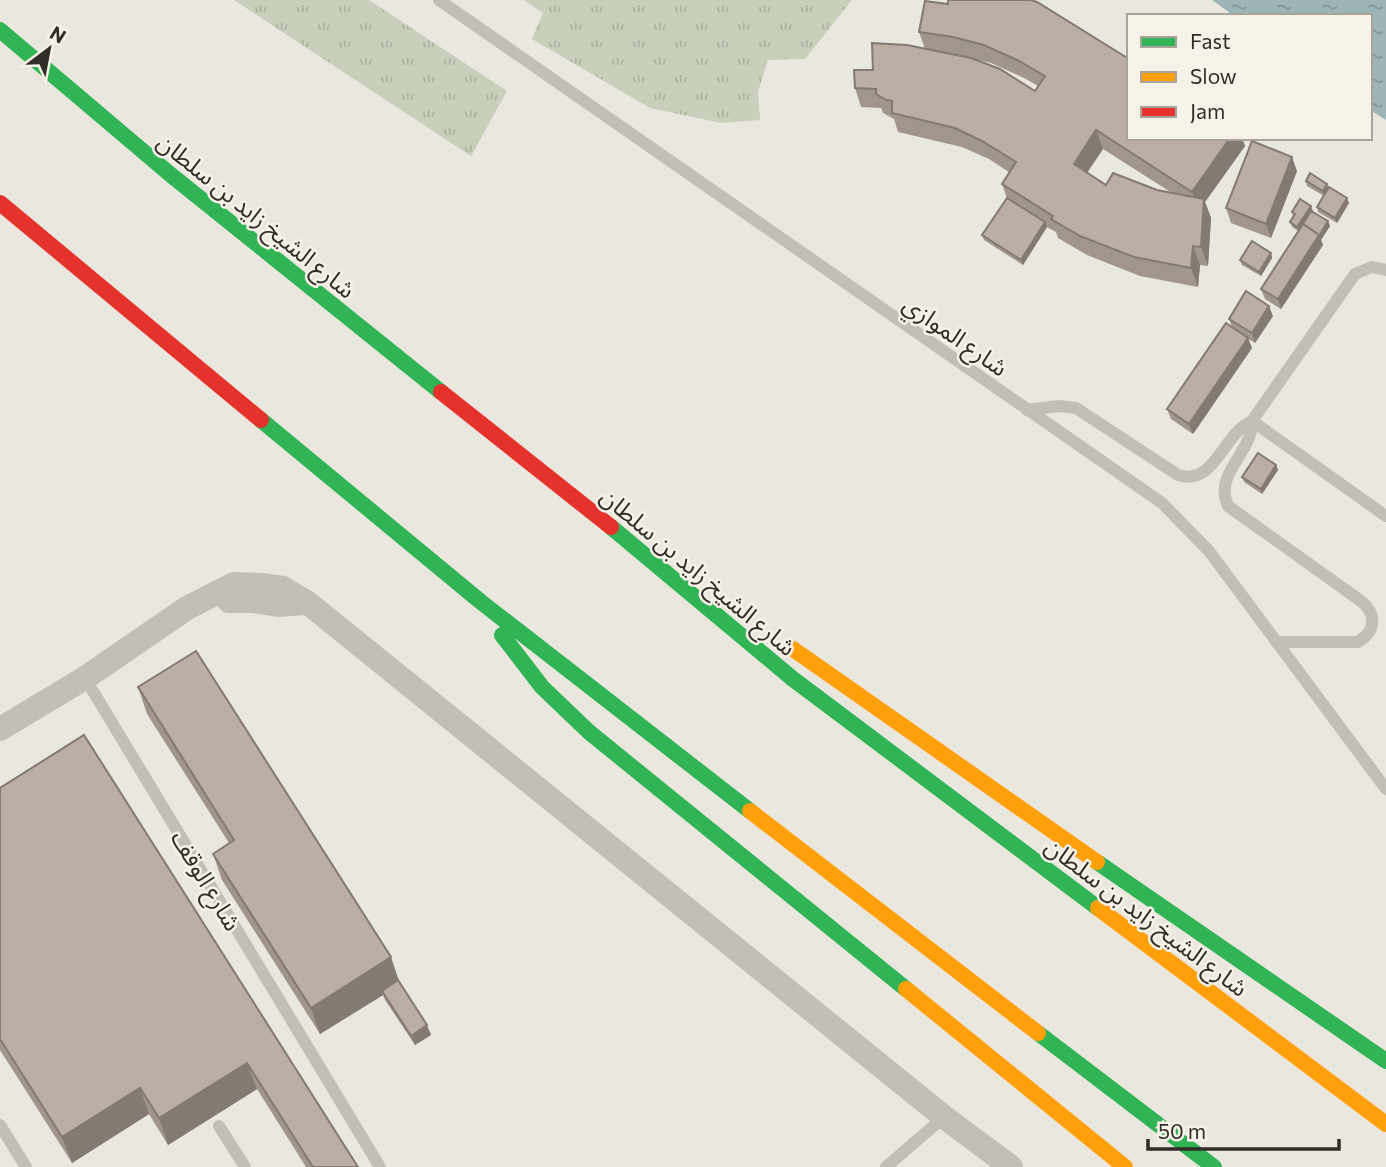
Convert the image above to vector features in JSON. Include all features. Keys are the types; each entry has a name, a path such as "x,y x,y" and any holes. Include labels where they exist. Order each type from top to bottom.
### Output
{"highway":[{"name":"شارع الشيخ زايد بن سلطان","path":"0,30 171,175 407,366 645,553 793,679 1386,1124"},
{"path":"0,203 481,602 1214,1167"},
{"path":"645,553 744,617"},
{"path":"481,602 512,650 548,694 589,733 1125,1167"},
{"path":"777,638 1386,1061"}],"street":[{"path":"0,729 85,678 187,608 232,600 278,605 308,603 944,1117 1011,1167"}],"lane":[{"name":"شارع الموازي","path":"439,0 1162,503 1209,551 1381,784"},
{"path":"1276,642 1358,642 1367,636 1372,628 1373,617 1369,608 1361,601 1228,506 1223,487 1247,442 1252,421 1355,274 1372,267 1386,270"},
{"path":"1027,410 1059,406 1076,408 1184,477 1204,473 1238,429 1252,421"},
{"path":"1252,421 1386,516"},
{"name":"شارع الوقف","path":"85,678 380,1167"},
{"path":"886,1167 944,1117"},
{"path":"0,1125 26,1167"},
{"path":"219,1126 245,1167"}],"green space":[{"path":"234,0 369,0 507,91 471,156"},
{"path":"524,0 852,0 805,59 768,60 758,92 760,120 721,123 650,108 532,39 543,13"}],"water":[{"path":"1212,0 1386,0 1386,120 1372,111 1372,14 1231,14"}],"building":[{"path":"948,0 1031,0 1127,58 1127,140 1229,140 1192,192 1096,130 1074,164 1106,185 1113,173 1157,190 1204,199 1201,247 1193,246 1191,268 1134,257 1080,236 1002,184 1016,162 955,128 892,113 892,101 876,94 876,89 855,88 854,70 873,70 872,43 907,45 971,58 1000,69 1035,91 1045,76 1017,60 984,45 919,32 925,1 948,4"},
{"path":"1252,141 1292,157 1266,224 1226,208"},
{"path":"1310,173 1327,184 1323,191 1306,181"},
{"path":"1329,187 1347,198 1335,218 1317,207"},
{"path":"1007,198 1045,222 1021,260 982,235"},
{"path":"1300,199 1311,206 1297,227 1290,222 1295,214 1292,212"},
{"path":"1311,211 1328,221 1318,238 1319,235 1303,224"},
{"path":"1303,224 1319,235 1278,299 1261,289"},
{"path":"1252,241 1271,253 1259,272 1240,260"},
{"path":"1246,291 1269,306 1252,333 1229,319"},
{"path":"1226,323 1248,338 1189,424 1167,409"},
{"path":"1258,453 1276,465 1261,489 1242,477"},
{"path":"196,651 391,957 311,1008 213,854 234,840 138,687"},
{"path":"84,735 358,1167 313,1167 247,1063 159,1118 140,1088 62,1137 0,1039 0,788"},
{"path":"398,980 427,1025 411,1036 382,991"}],"traffic: fast":[{"path":"0,30 171,175 441,392"},
{"path":"261,420 481,602 750,811"},
{"path":"611,527 793,679 1098,908"},
{"path":"502,635 542,687 589,732 906,989"},
{"path":"1097,862 1386,1061"},
{"path":"1038,1033 1214,1167"}],"traffic: slow":[{"path":"793,649 1097,862"},
{"path":"750,811 1038,1033"},
{"path":"1098,908 1386,1124"},
{"path":"906,989 1125,1167"}],"traffic: jam":[{"path":"0,203 261,420"},
{"path":"441,392 611,527"}]}
